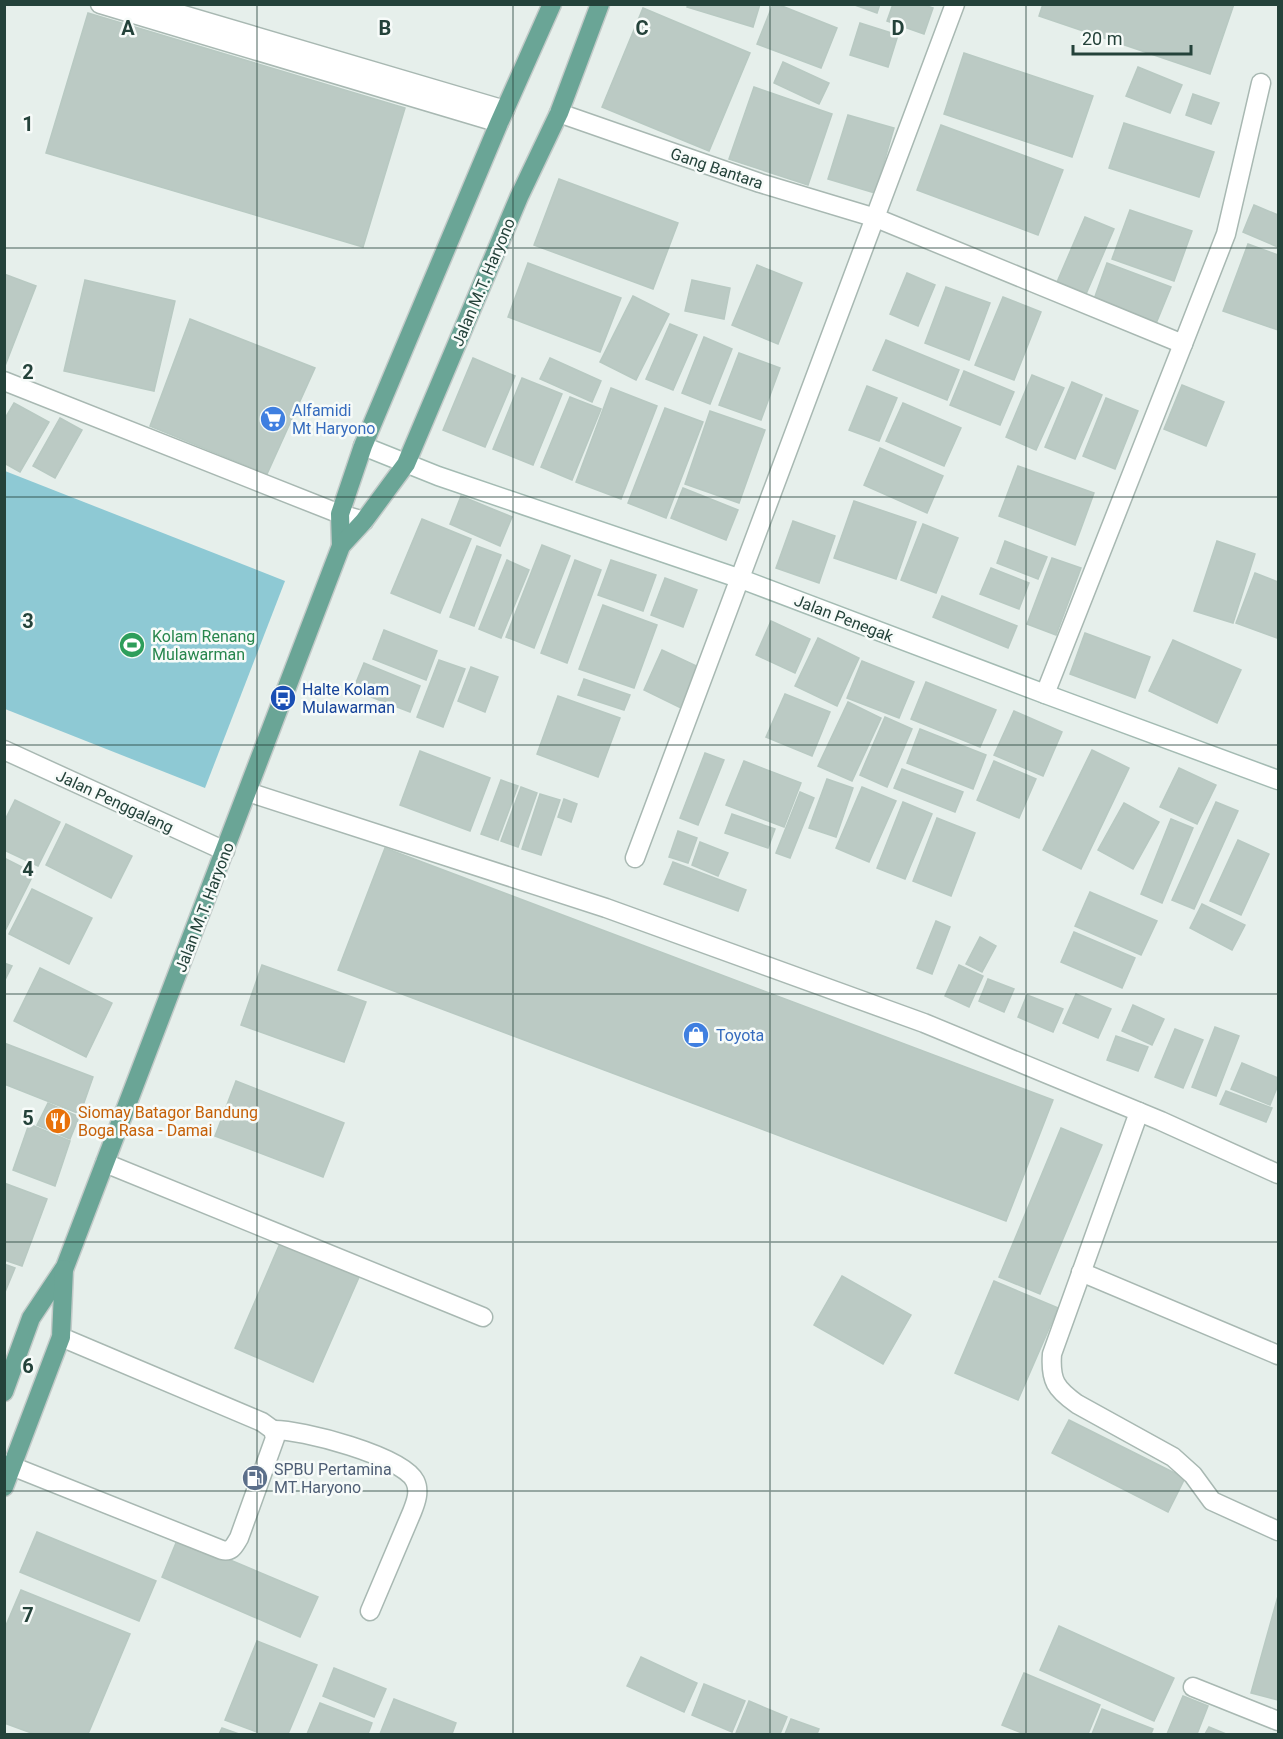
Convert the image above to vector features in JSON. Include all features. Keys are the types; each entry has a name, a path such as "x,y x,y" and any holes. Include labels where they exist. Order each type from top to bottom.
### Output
{"main road":[{"name":"Jalan M.T. Haryono","path":"341,546 340,514 363,446 502,116 552,4"},
{"name":"Jalan M.T. Haryono","path":"4,1392 31,1318 65,1267 341,546 364,521 406,465 519,196 559,113 600,4"},
{"name":"Jalan M.T. Haryono","path":"4,1487 9,1465 61,1337 65,1267"}],"street":[{"path":"100,4 502,116"},
{"path":"146,4 502,116"},
{"path":"635,858 955,4"},
{"path":"1045,694 1226,234 1261,83"},
{"name":"Gang Bantara","path":"559,113 760,183 876,218 1183,344"},
{"path":"4,381 340,514 364,521"},
{"name":"Jalan Penegak","path":"363,446 406,465 741,579 1278,780"},
{"name":"Jalan Penggalang","path":"4,750 225,851"},
{"path":"248,792 606,908 924,1023 1139,1112 1278,1174"},
{"path":"1139,1112 1052,1354 1051,1369 1054,1382 1077,1404 1173,1457 1194,1475 1212,1501 1278,1531"},
{"path":"105,1163 483,1317"},
{"path":"1080,1272 1278,1355"},
{"path":"9,1465 228,1551 239,1538 275,1438 273,1430 262,1422 61,1337"},
{"path":"273,1430 285,1429 340,1442 401,1467 415,1479 418,1491 412,1512 370,1611"},
{"path":"1193,1687 1278,1721"}],"water":[{"name":"Kolam Renang Mulawarman","path":"5,471 285,581 205,788 5,709"}],"building":[{"path":"688,4 760,4 753,27 687,7"},
{"path":"773,4 837,28 821,68 757,44"},
{"path":"852,4 880,4 877,13"},
{"path":"893,4 921,4 933,8 924,34 887,21"},
{"path":"1043,4 1234,4 1210,74 1039,16"},
{"path":"643,8 750,53 709,151 602,107"},
{"path":"88,13 405,108 363,247 46,153"},
{"path":"860,23 898,35 888,67 850,55"},
{"path":"964,53 1093,96 1072,157 944,114"},
{"path":"783,62 829,83 819,104 774,83"},
{"path":"1138,67 1182,85 1170,113 1126,96"},
{"path":"754,87 832,114 808,185 729,159"},
{"path":"1193,94 1219,103 1211,124 1186,115"},
{"path":"848,115 894,128 875,193 828,179"},
{"path":"1124,123 1214,152 1199,197 1109,168"},
{"path":"941,125 1063,170 1038,235 917,190"},
{"path":"559,179 678,223 653,289 534,245"},
{"path":"1254,205 1278,215 1278,247 1243,232"},
{"path":"1130,210 1192,231 1174,281 1112,259"},
{"path":"1085,217 1114,229 1086,294 1057,282"},
{"path":"1248,244 1278,255 1278,330 1223,311"},
{"path":"528,263 621,298 600,352 508,317"},
{"path":"1107,263 1171,287 1155,326 1093,302"},
{"path":"757,265 802,283 778,344 732,325"},
{"path":"907,273 935,285 918,326 890,314"},
{"path":"4,274 36,286 5,366 4,365"},
{"path":"85,280 175,301 154,391 64,371"},
{"path":"692,280 730,288 724,319 685,311"},
{"path":"946,287 990,303 969,360 925,343"},
{"path":"633,296 669,314 636,380 600,362"},
{"path":"1003,297 1041,312 1014,380 975,365"},
{"path":"190,319 315,368 267,474 150,426"},
{"path":"670,324 697,335 673,390 646,379"},
{"path":"704,337 732,349 710,404 682,393"},
{"path":"886,340 959,370 947,400 873,370"},
{"path":"739,353 780,368 761,420 719,405"},
{"path":"473,358 515,376 485,447 443,430"},
{"path":"550,358 601,381 592,402 540,379"},
{"path":"964,371 1014,392 1000,425 950,405"},
{"path":"1032,375 1064,388 1036,450 1006,437"},
{"path":"522,378 562,394 533,465 493,449"},
{"path":"1072,382 1102,395 1075,459 1045,447"},
{"path":"1182,385 1224,402 1206,446 1164,429"},
{"path":"867,386 897,398 879,441 849,430"},
{"path":"611,388 657,406 621,499 576,482"},
{"path":"570,397 601,409 572,480 541,467"},
{"path":"1106,398 1138,411 1115,469 1083,456"},
{"path":"14,403 49,422 20,472 4,463 4,420"},
{"path":"903,403 961,428 944,466 886,441"},
{"path":"665,408 703,422 666,518 628,503"},
{"path":"710,411 765,430 739,503 685,484"},
{"path":"60,418 82,430 55,478 33,466"},
{"path":"880,448 943,476 927,513 864,485"},
{"path":"1018,466 1094,493 1075,545 999,516"},
{"path":"683,488 738,510 726,540 671,518"},
{"path":"461,496 512,517 500,546 450,524"},
{"path":"854,501 916,522 896,579 834,558"},
{"path":"422,519 471,539 440,613 391,593"},
{"path":"793,521 835,536 819,583 776,568"},
{"path":"923,524 958,538 936,593 901,580"},
{"path":"1005,541 1047,557 1038,579 997,563"},
{"path":"1217,541 1255,554 1233,623 1194,611"},
{"path":"542,545 570,556 534,648 506,637"},
{"path":"477,546 501,555 474,626 450,617"},
{"path":"1052,558 1081,568 1056,635 1027,624"},
{"path":"507,560 529,570 501,638 479,629"},
{"path":"575,560 601,570 567,663 541,653"},
{"path":"611,560 656,575 643,611 598,595"},
{"path":"991,568 1029,583 1019,609 980,594"},
{"path":"1255,573 1278,582 1277,638 1236,623"},
{"path":"665,578 697,590 683,627 651,615"},
{"path":"942,596 1017,626 1008,648 933,617"},
{"path":"603,605 657,625 634,688 579,669"},
{"path":"771,621 810,639 795,673 756,655"},
{"path":"384,630 437,651 426,680 373,659"},
{"path":"1085,633 1150,657 1135,698 1070,674"},
{"path":"818,638 859,658 837,706 795,686"},
{"path":"1173,640 1241,670 1217,723 1149,691"},
{"path":"662,650 701,668 683,709 644,690"},
{"path":"439,660 465,669 443,727 417,717"},
{"path":"862,661 914,682 899,718 847,698"},
{"path":"364,663 420,686 410,712 353,690"},
{"path":"471,667 498,677 485,712 458,701"},
{"path":"584,679 630,695 624,710 578,695"},
{"path":"926,682 996,710 980,747 911,719"},
{"path":"785,694 830,712 812,756 766,737"},
{"path":"558,696 620,718 598,777 537,754"},
{"path":"848,702 881,718 852,781 818,766"},
{"path":"1014,711 1062,732 1043,776 994,755"},
{"path":"885,717 912,729 887,787 860,775"},
{"path":"920,729 986,755 973,789 907,763"},
{"path":"1092,750 1129,768 1081,869 1043,850"},
{"path":"420,751 490,778 470,831 400,805"},
{"path":"705,753 724,760 698,825 680,818"},
{"path":"744,761 801,783 784,827 726,805"},
{"path":"994,761 1036,779 1019,818 977,800"},
{"path":"1179,768 1216,785 1197,824 1160,807"},
{"path":"902,769 963,792 955,812 894,788"},
{"path":"827,779 853,788 836,837 809,828"},
{"path":"501,780 518,786 498,840 481,834"},
{"path":"521,787 537,793 518,847 501,841"},
{"path":"862,787 896,801 869,862 836,848"},
{"path":"800,792 814,798 790,858 776,853"},
{"path":"540,794 560,800 541,855 522,849"},
{"path":"564,799 577,804 571,822 558,817"},
{"path":"15,800 60,822 38,866 4,850 4,822"},
{"path":"903,802 932,814 905,879 877,868"},
{"path":"1216,802 1238,811 1194,909 1172,900"},
{"path":"1124,803 1159,822 1133,869 1098,850"},
{"path":"732,814 775,829 768,848 725,833"},
{"path":"937,818 975,833 951,896 913,881"},
{"path":"1171,819 1193,828 1162,903 1141,894"},
{"path":"66,824 132,856 111,898 46,865"},
{"path":"678,831 697,838 688,863 669,857"},
{"path":"1238,840 1269,854 1241,915 1210,901"},
{"path":"700,842 728,853 718,876 692,865"},
{"name":"Toyota","path":"385,848 1053,1100 1006,1221 338,970"},
{"path":"4,858 34,873 4,933"},
{"path":"673,862 746,890 738,911 664,884"},
{"path":"32,889 92,918 69,964 9,934"},
{"path":"1090,892 1157,921 1141,955 1075,926"},
{"path":"1202,904 1245,925 1232,950 1190,928"},
{"path":"936,921 950,927 932,974 917,968"},
{"path":"1074,932 1135,958 1122,988 1061,962"},
{"path":"980,937 996,946 982,972 966,964"},
{"path":"4,963 12,966 4,982"},
{"path":"262,965 366,1002 344,1062 241,1025"},
{"path":"959,965 983,976 969,1007 945,996"},
{"path":"40,968 112,1003 86,1057 14,1021"},
{"path":"988,979 1014,989 1004,1012 979,1001"},
{"path":"1076,994 1111,1009 1098,1038 1063,1023"},
{"path":"1027,995 1063,1009 1053,1032 1018,1017"},
{"path":"1133,1005 1164,1019 1152,1045 1122,1031"},
{"path":"1215,1027 1239,1036 1216,1096 1192,1087"},
{"path":"1175,1029 1203,1040 1183,1088 1155,1077"},
{"path":"1116,1036 1148,1047 1138,1071 1107,1060"},
{"path":"4,1043 93,1077 80,1114 4,1084"},
{"path":"1242,1063 1278,1078 1278,1085 1270,1105 1231,1089"},
{"path":"236,1081 344,1123 323,1177 215,1136"},
{"path":"1226,1091 1272,1108 1266,1122 1220,1104"},
{"name":"Siomay Batagor Bandung Boga Rasa - Damai","path":"48,1103 79,1117 70,1139 37,1125"},
{"path":"29,1124 70,1141 55,1186 13,1170"},
{"path":"1061,1128 1102,1145 1040,1294 999,1277"},
{"path":"4,1183 47,1199 22,1266 4,1260"},
{"path":"281,1241 360,1275 313,1382 235,1348"},
{"path":"4,1264 15,1268 5,1292 4,1292"},
{"path":"842,1276 911,1315 883,1364 814,1325"},
{"path":"994,1281 1058,1308 1018,1400 955,1373"},
{"path":"1069,1420 1185,1478 1168,1512 1052,1453"},
{"path":"37,1532 156,1581 139,1621 20,1572"},
{"path":"178,1538 318,1597 300,1637 162,1577"},
{"path":"21,1590 130,1634 88,1734 34,1734 4,1723 4,1630"},
{"path":"1278,1596 1278,1700 1251,1693"},
{"path":"1059,1626 1174,1678 1154,1721 1040,1670"},
{"path":"257,1641 317,1665 288,1734 262,1734 225,1720"},
{"path":"641,1657 697,1683 684,1712 627,1686"},
{"path":"334,1668 386,1689 374,1717 323,1696"},
{"path":"1024,1673 1100,1705 1088,1734 1024,1734 1002,1725"},
{"path":"704,1684 745,1701 732,1732 692,1715"},
{"path":"1183,1696 1208,1706 1197,1734 1167,1734"},
{"path":"394,1699 456,1723 452,1734 380,1734"},
{"path":"749,1701 787,1717 780,1734 736,1733"},
{"path":"320,1703 372,1723 368,1734 307,1734"},
{"path":"1102,1709 1153,1729 1151,1734 1092,1734"},
{"path":"791,1719 819,1729 817,1734 785,1734"},
{"path":"1209,1727 1226,1734 1205,1734"},
{"path":"222,1728 239,1734 219,1734"}],"place":[{"name":"Alfamidi Mt Haryono","path":"273,419"},
{"name":"Kolam Renang Mulawarman","path":"132,645"},
{"name":"Halte Kolam Mulawarman","path":"283,698"},
{"name":"Toyota","path":"696,1035"},
{"name":"Siomay Batagor Bandung Boga Rasa - Damai","path":"58,1121"},
{"name":"SPBU Pertamina MT Haryono","path":"255,1478"}]}
